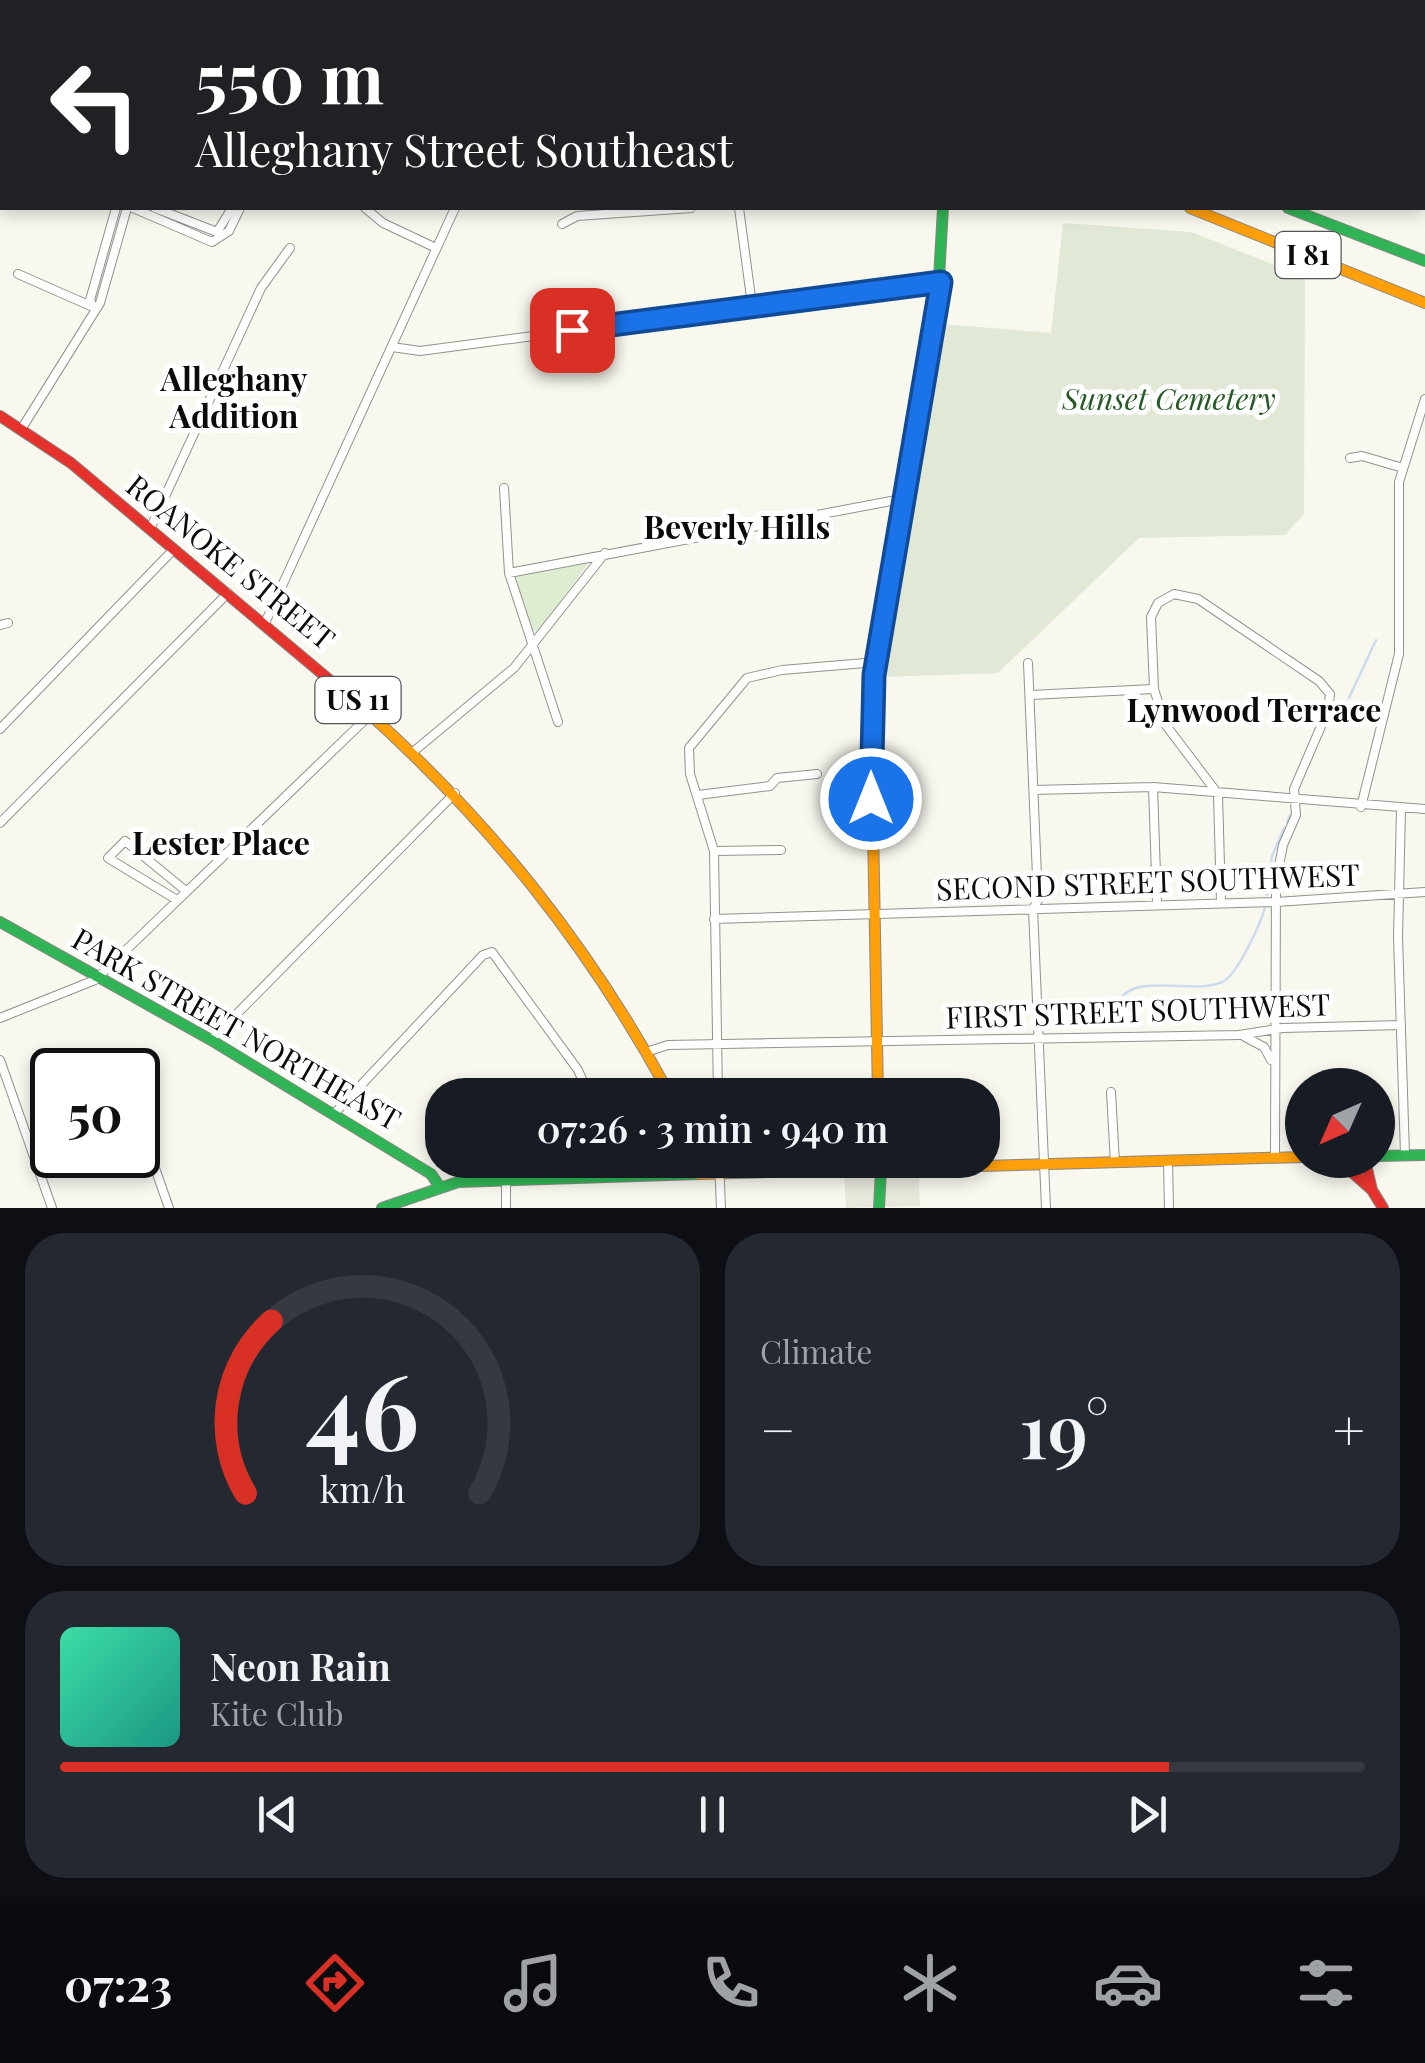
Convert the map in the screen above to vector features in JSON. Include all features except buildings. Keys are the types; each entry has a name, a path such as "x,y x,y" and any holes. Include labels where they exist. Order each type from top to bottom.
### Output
{"main road":[{"path":"877,1078 870,720 876,662 941,282 943,210"},
{"name":"I 81","path":"1195,210 1425,302"},
{"name":"I 81","path":"1293,210 1425,261"},
{"name":"ROANOKE STREET","path":"0,416 22,428 228,593 372,713 455,793 520,862 648,1051 662,1078"},
{"name":"PARK STREET NORTHEAST","path":"0,922 334,1114 431,1174 440,1187"},
{"path":"1395,1155 1425,1155"},
{"path":"1000,1165 1285,1157"},
{"path":"382,1208 440,1187 567,1178"},
{"path":"880,1178 880,1208"},
{"path":"1358,1178 1384,1208"},
{"path":"1369,1178 1372,1190"}],"street":[{"path":"93,306 90,300 115,210"},
{"path":"22,428 78,340 93,306 100,303 129,210"},
{"path":"135,210 203,239 219,236 238,210"},
{"path":"160,210 219,236"},
{"path":"219,236 231,210"},
{"path":"367,210 383,224 436,248"},
{"path":"264,623 454,210"},
{"path":"562,224 576,216 662,210"},
{"path":"739,210 752,305"},
{"path":"150,530 261,288 290,248"},
{"path":"18,274 93,306"},
{"path":"392,347 420,351 941,282"},
{"path":"1361,807 1398,654 1402,468 1425,400"},
{"path":"1350,458 1362,456 1402,468"},
{"path":"504,488 509,573 558,722"},
{"path":"509,573 907,498"},
{"path":"0,729 174,549"},
{"path":"413,752 500,681 605,553"},
{"path":"0,824 228,593"},
{"path":"1220,902 1218,794 1166,724 1154,690 1151,617 1165,597 1185,594 1318,680 1330,694 1328,710 1294,789 1296,816 1278,863 1275,1157"},
{"path":"718,1078 714,851 686,758 689,748 740,682 766,672 876,662"},
{"path":"1028,663 1038,900 1033,910 1036,1038 1046,1208"},
{"path":"1030,694 1154,690"},
{"path":"2,1016 90,984 372,713"},
{"path":"698,795 770,786 777,778 817,774"},
{"path":"1034,790 1153,787 1296,802 1425,809"},
{"path":"1153,787 1157,904"},
{"path":"211,1040 455,793"},
{"path":"1401,810 1405,1155"},
{"path":"176,900 108,858 125,841 186,891"},
{"path":"714,851 781,850"},
{"name":"SECOND STREET SOUTHWEST","path":"714,919 1276,902 1425,892"},
{"path":"334,1114 483,956 492,952 500,958 582,1078"},
{"name":"FIRST STREET SOUTHWEST","path":"648,1051 658,1046 1238,1035 1401,1024"},
{"path":"1238,1035 1264,1048 1273,1064"},
{"path":"0,1060 52,1208"},
{"path":"1111,1092 1114,1162"},
{"path":"1168,1161 1169,1208"},
{"path":"159,1178 170,1208"},
{"path":"719,1178 721,1208"},
{"path":"506,1180 506,1208"}],"green space":[{"name":"Sunset Cemetery","path":"1063,223 1191,232 1305,277 1304,514 1285,535 1139,538 998,673 882,677 944,324 1051,333"},
{"path":"591,560 539,630 531,632 514,577"}],"shaded area":[{"path":"844,1178 919,1178 920,1206 846,1208"}],"waterway":[{"path":"1349,698 1376,640"},
{"path":"1287,822 1290,815"},
{"path":"1267,895 1272,856 1284,828"},
{"path":"1118,1027 1120,1000 1139,987 1199,986 1224,981 1242,958 1265,907"}],"traffic: fast":[{"path":"889,586 937,313 943,210"},
{"path":"1293,210 1425,261"},
{"path":"0,922 211,1040 431,1174 440,1187"},
{"path":"1395,1156 1425,1155"},
{"path":"382,1208 458,1182 578,1178"},
{"path":"879,1208 881,1178"}],"traffic: slow":[{"path":"1195,210 1425,303"},
{"path":"878,1078 871,720 889,586"},
{"path":"363,708 453,796 534,888 605,987 660,1078"},
{"path":"1000,1166 1285,1157"}],"traffic: jam":[{"path":"0,416 71,463 363,708"},
{"path":"1358,1178 1372,1190"},
{"path":"1369,1178 1383,1208"}],"district":[{"name":"Alleghany Addition","path":"234,398"},
{"name":"Beverly Hills","path":"737,528"},
{"name":"Lynwood Terrace","path":"1254,711"},
{"name":"Lester Place","path":"221,844"}],"route":[{"path":"572,330 941,282 895,570 874,675 871,799"}]}
